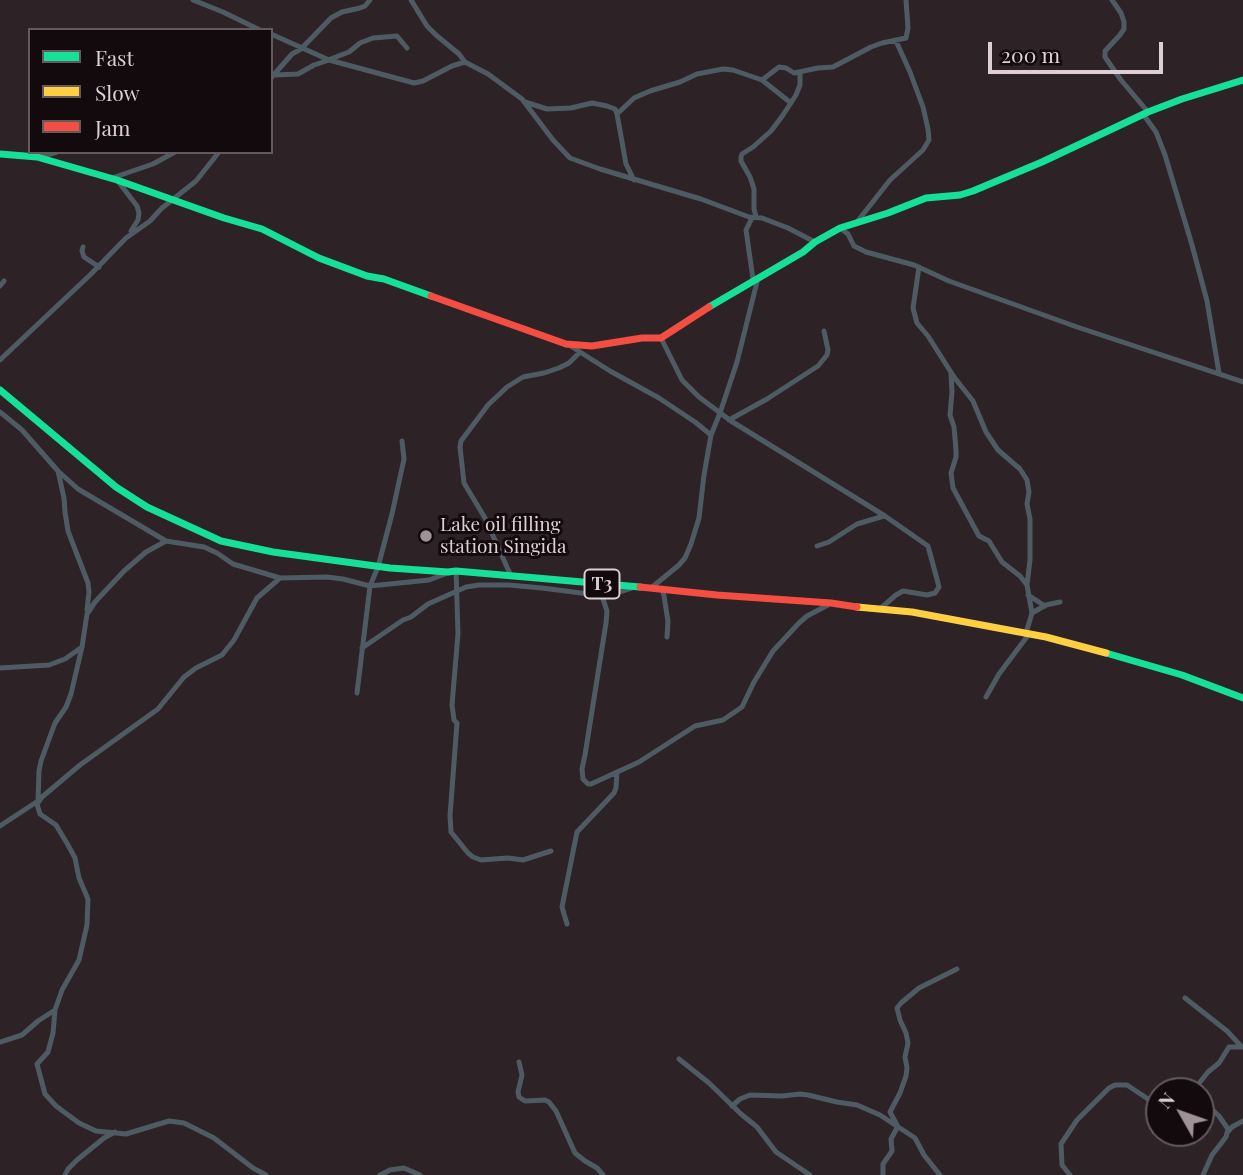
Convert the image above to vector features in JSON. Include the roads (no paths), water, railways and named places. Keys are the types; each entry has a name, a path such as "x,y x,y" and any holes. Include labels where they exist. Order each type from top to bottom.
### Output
{"main road":[{"path":"0,154 37,158 115,179 262,229 319,258 368,276 384,279 566,344 592,346 642,338 661,338 840,228 926,198 973,191 1146,113 1243,80"},
{"name":"T3","path":"0,390 116,487 147,507 221,541 273,552 378,567 912,611 1103,652 1182,675 1243,698"}],"street":[{"path":"193,0 256,28"},
{"path":"273,77 331,18 360,8 370,0"},
{"path":"411,0 427,26 465,62 495,78 525,103 570,158 778,224 815,242"},
{"path":"762,80 779,67 794,73 833,67 882,43 906,38 906,0"},
{"path":"1112,0 1122,13 1124,29 1105,51 1105,57 1146,113 1165,155 1207,301 1219,373"},
{"path":"273,35 328,60 414,83 465,62"},
{"path":"273,77 298,74 349,52 365,40 373,38 397,36 407,48"},
{"path":"288,41 289,58"},
{"path":"857,222 890,180 923,150 929,140 923,107 911,72 896,41"},
{"path":"617,114 640,95 706,71 723,69 762,80 791,103"},
{"path":"651,588 679,565 691,544 699,518 711,435 753,300 755,278 746,230 754,217 754,189 741,157 771,131 791,103 800,85 800,72"},
{"path":"525,103 552,109 597,103 612,107 617,114 624,158 634,180"},
{"path":"37,158 50,154"},
{"path":"0,360 99,267 130,234 139,213 137,206 115,179 171,154"},
{"path":"130,234 150,221 196,181 217,154"},
{"path":"840,228 848,234 858,249 919,267 949,281 1077,327 1243,382"},
{"path":"83,247 84,257 99,267"},
{"path":"919,267 912,307 914,317 973,401 986,432 998,450 1027,480 1029,492 1027,504 1030,519 1030,560 1027,584 1032,613 1027,634 986,697"},
{"path":"741,288 750,294 753,300"},
{"path":"729,420 818,366 828,350 824,331"},
{"path":"661,338 682,380 699,397 729,420 885,516 928,547 939,587 933,595 903,591 878,610"},
{"path":"566,344 659,398 711,435"},
{"path":"512,576 485,518 464,483 461,441 483,411 507,387 523,377 559,368 580,352"},
{"path":"951,371 950,415 956,450 951,474 953,488 979,536 989,541 1002,562 1027,584"},
{"path":"0,413 36,444 58,471 78,489 166,541 204,547 233,564 279,578 327,577 370,586 429,580 452,572 458,589 458,634 452,705 457,723 451,832 468,853 481,860 523,860 551,851"},
{"path":"357,693 370,586 392,514 404,459 402,441"},
{"path":"58,471 68,531 89,592 82,647 71,694 45,747 39,771 37,809 60,830 73,854 88,899 87,925 79,960 62,990 55,1010 48,1052 37,1064 46,1094 56,1106 85,1127 126,1134 162,1122 178,1121 214,1138 266,1175"},
{"path":"817,546 829,542 858,524 885,516"},
{"path":"87,614 124,571 146,552 166,541"},
{"path":"0,826 38,801 80,765 158,709 180,681 196,668 222,655 234,640 257,598 279,578"},
{"path":"362,648 429,604 458,589 479,585 509,585 589,594 623,591 635,587"},
{"path":"663,590 668,621 667,637"},
{"path":"601,593 607,611 582,769 583,779 588,784 597,783 639,762 695,726 723,720 742,707 764,665 779,645 807,616 831,603"},
{"path":"1028,595 1045,606"},
{"path":"1032,613 1060,602"},
{"path":"0,668 50,665 74,654 82,647"},
{"path":"567,924 562,907 577,832 614,793 617,772"},
{"path":"898,1128 890,1112 905,1076 908,1044 897,1008 919,988 957,969"},
{"path":"1185,999 1227,1031 1242,1047"},
{"path":"0,1042 22,1035 46,1014 55,1010"},
{"path":"1205,1077 1219,1063 1229,1046 1242,1047"},
{"path":"679,1059 757,1127 776,1152 810,1175"},
{"path":"519,1062 522,1075 519,1097 525,1101 549,1102 556,1111 575,1153 603,1175"},
{"path":"1070,1175 1062,1165 1060,1144 1077,1120 1115,1085 1127,1084 1145,1097"},
{"path":"732,1106 751,1095 808,1094 857,1105 880,1115 915,1138 940,1175"},
{"path":"1215,1113 1227,1125 1227,1133"},
{"path":"1203,1175 1212,1155 1227,1133 1243,1121"},
{"path":"883,1175 883,1164 892,1152 891,1139 898,1128"},
{"path":"65,1175 77,1160 115,1132"},
{"path":"380,1175 397,1168 420,1175"}],"place":[{"name":"Lake oil filling station Singida","path":"426,536"}]}
